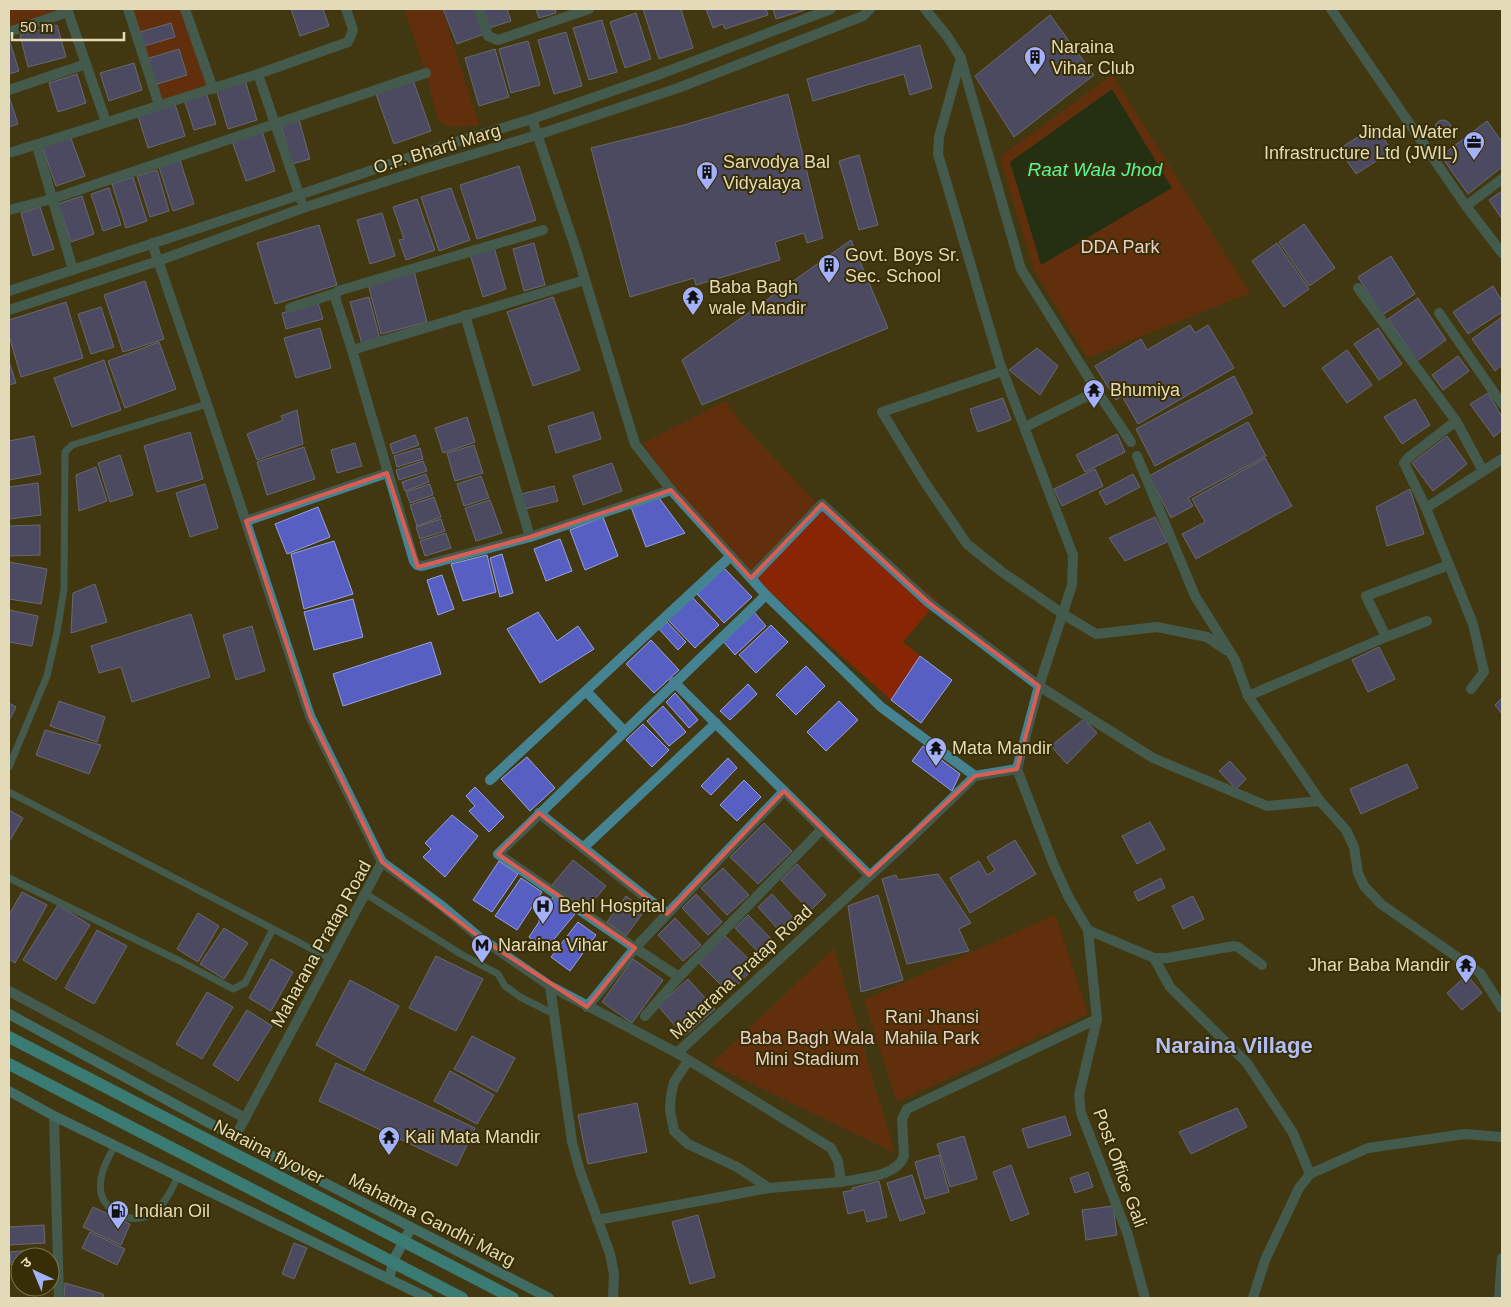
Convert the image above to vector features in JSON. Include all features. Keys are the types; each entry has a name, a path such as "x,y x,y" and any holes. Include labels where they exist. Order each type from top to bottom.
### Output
{"main road":[{"name":"Mahatma Gandhi Marg","path":"9,1014 235,1137 549,1298"},
{"name":"Naraina flyover","path":"9,1037 513,1298"},
{"path":"9,1064 462,1298"},
{"path":"9,1091 54,1116 428,1298"},
{"path":"389,1279 394,1259 411,1228"}],"street":[{"path":"128,9 159,105"},
{"path":"185,9 213,88"},
{"path":"9,153 37,146 258,74 348,42 354,30 346,9"},
{"path":"479,9 488,36 498,40 590,9"},
{"name":"O.P. Bharti Marg","path":"9,291 443,146 532,119 654,76 831,9"},
{"name":"O.P. Bharti Marg","path":"9,310 158,261 304,208 537,135 687,84 863,16 870,9"},
{"path":"925,9 947,36 961,58 1021,269 1131,442"},
{"path":"1331,9 1466,206 1502,253"},
{"path":"9,32 67,10 106,122"},
{"path":"961,58 939,137 938,154 1003,371 1073,555 1072,585 1039,686 1017,769 1053,863 1069,898 1088,930 1154,958 1167,958 1234,946 1262,965"},
{"path":"9,90 86,64"},
{"path":"9,210 52,199 426,73"},
{"path":"258,74 304,208"},
{"path":"532,119 577,253 635,444 671,490 750,578 881,707 975,776 1017,769"},
{"path":"37,146 72,270"},
{"path":"1466,206 1502,179"},
{"path":"290,308 343,289 543,230"},
{"path":"152,243 310,716 382,862"},
{"path":"352,350 584,280"},
{"path":"1358,288 1456,422 1484,471"},
{"path":"336,293 335,297 387,473 414,561 417,565 426,566 530,537 671,490"},
{"path":"1439,313 1502,404"},
{"path":"465,315 530,537"},
{"path":"1003,371 882,412 924,480 967,544 1002,572 1096,634 1157,627 1208,637 1231,653"},
{"path":"1024,428 1097,391"},
{"path":"1456,422 1404,463 1426,508 1473,624 1484,672 1471,689"},
{"path":"1137,456 1195,596 1235,660 1248,696 1320,801 1346,830 1354,847 1358,873 1364,886 1381,904 1480,973 1502,1008"},
{"path":"1426,508 1502,459"},
{"path":"246,521 387,473"},
{"path":"750,578 822,504 928,602 1039,686 1153,758 1267,806 1320,801"},
{"path":"490,780 731,556"},
{"path":"1386,637 1366,596 1449,564"},
{"path":"679,977 498,854 766,595"},
{"path":"1248,696 1426,621"},
{"path":"674,682 870,875"},
{"path":"586,691 624,731"},
{"path":"583,848 716,723"},
{"name":"Maharana Pratap Road","path":"235,1137 382,862 442,906 479,937 550,986 677,1053 910,839 975,776"},
{"path":"587,1007 635,948 784,791"},
{"path":"539,814 667,914"},
{"path":"645,1016 679,977 822,829"},
{"name":"Post Office Gali","path":"1088,930 1097,1019 1079,1095 1081,1113 1128,1235 1145,1298"},
{"path":"1154,958 1170,987 1247,1063 1293,1133 1310,1174"},
{"path":"550,986 572,1142 580,1171 610,1254 614,1274 613,1298"},
{"path":"9,991 245,1118"},
{"path":"597,1220 769,1188 841,1182 887,1172 896,1168 904,1156 902,1119 907,1109 1097,1019"},
{"path":"677,1053 831,1148 838,1161 841,1182"},
{"path":"688,1061 674,1082 671,1095 670,1110 674,1131 688,1144 737,1167 769,1188"},
{"path":"54,1116 59,1298"},
{"path":"1253,1298 1265,1260 1299,1188 1310,1174 1368,1148 1464,1134 1502,1137"},
{"path":"1499,1298 1502,1258"}],"lane":[{"path":"9,767 47,676 57,632 64,589 65,452 72,445 207,404"},
{"path":"9,792 331,959"},
{"path":"9,878 180,961 233,989 245,982 273,929"},
{"path":"366,894 459,953 498,974 505,986 520,997 554,1014"},
{"path":"115,1146 103,1170 100,1187 101,1198 108,1208 122,1215 136,1220 149,1216 162,1203 178,1176"}],"highlighted area":[{"path":"387,473 418,567 530,537 671,490 751,578 822,504 928,602 1039,686 1017,769 975,776 869,875 784,791 667,914 539,813 498,854 635,948 587,1007 479,937 382,862 310,716 246,521"}],"green space":[{"path":"9,9 67,9 9,32"},
{"path":"128,9 185,9 213,89 159,105"},
{"path":"404,9 442,9 479,125 450,127 438,120 426,73"},
{"name":"DDA Park","path":"1112,75 1250,293 1087,358 1034,270 1000,157"},
{"path":"726,401 739,421 824,511 938,600 903,642 920,656 891,700 768,590 673,488 643,443"},
{"name":"Rani Jhansi Mahila Park","path":"1055,915 1088,1014 897,1102 864,1000"},
{"name":"Baba Bagh Wala Mini Stadium","path":"834,948 895,1153 711,1064"}],"water":[{"name":"Raat Wala Jhod","path":"1112,89 1172,188 1041,265 1010,162"}],"building":[{"path":"291,9 323,9 329,26 300,36"},
{"path":"443,9 475,9 484,34 457,44"},
{"path":"482,9 507,9 511,21 489,28"},
{"path":"536,9 555,9 556,13 539,18"},
{"path":"643,9 681,9 693,48 659,59"},
{"path":"706,9 766,9 768,15 725,29 723,24 713,28"},
{"path":"773,9 804,9 805,10 776,19"},
{"path":"636,13 651,59 625,68 610,22"},
{"name":"Naraina Vihar Club","path":"1050,15 1094,75 1014,137 975,76"},
{"path":"602,20 617,72 589,80 573,28"},
{"path":"171,23 175,37 144,46 140,32"},
{"path":"57,25 66,57 28,67 20,35"},
{"path":"566,32 582,86 554,94 538,40"},
{"path":"9,39 19,71 9,74"},
{"path":"528,41 540,85 511,93 499,49"},
{"path":"920,45 932,88 910,95 904,74 813,101 807,79"},
{"path":"179,49 187,75 154,85 146,59"},
{"path":"495,49 509,97 479,106 465,58"},
{"path":"134,63 142,90 109,101 100,73"},
{"path":"77,74 86,103 58,112 49,83"},
{"path":"245,80 257,120 228,129 216,89"},
{"path":"413,80 431,131 394,144 376,94"},
{"path":"206,92 216,124 194,130 184,99"},
{"name":"Sarvodya Bal Vidyalaya","path":"788,94 823,238 807,243 804,233 775,242 780,260 696,285 694,278 630,297 591,148 684,125"},
{"path":"9,96 18,124 9,127"},
{"path":"174,101 185,136 148,148 137,113"},
{"path":"299,120 310,159 292,164 281,125"},
{"path":"1440,120 1446,120 1451,125 1449,134 1440,136 1435,131 1435,125"},
{"name":"Jindal Water Infrastructure Ltd (JWIL)","path":"1487,121 1502,142 1502,167 1468,194 1441,156"},
{"path":"1375,126 1392,151 1356,174 1339,149"},
{"path":"262,131 275,171 246,181 232,141"},
{"path":"70,136 85,176 56,186 42,146"},
{"path":"859,155 878,225 859,230 839,161"},
{"path":"180,160 194,204 173,211 159,167"},
{"path":"519,166 536,220 477,239 460,185"},
{"path":"157,170 169,211 150,217 137,176"},
{"path":"133,177 147,221 126,228 112,184"},
{"path":"109,188 121,225 103,231 91,194"},
{"path":"451,188 470,240 439,251 421,197"},
{"path":"1502,191 1502,219 1489,200"},
{"path":"82,196 94,234 71,242 58,204"},
{"path":"417,199 435,250 406,260 399,240 404,239 393,207"},
{"path":"40,207 54,249 33,256 21,213"},
{"path":"382,213 395,256 370,264 357,220"},
{"path":"1304,224 1335,268 1309,286 1279,242"},
{"path":"319,225 337,285 275,304 257,243"},
{"name":"Govt. Boys Sr. Sec. School","path":"851,240 888,328 702,405 682,360"},
{"path":"534,243 545,285 524,291 513,249"},
{"path":"1277,243 1309,289 1284,307 1252,261"},
{"path":"494,247 506,289 483,297 470,254"},
{"path":"1391,256 1415,294 1382,315 1358,277"},
{"path":"414,271 427,322 381,334 368,284"},
{"path":"145,281 164,339 123,352 104,295"},
{"path":"1493,286 1502,301 1502,312 1468,334 1453,312"},
{"path":"369,297 380,339 362,344 350,302"},
{"path":"553,297 580,370 533,386 507,312"},
{"path":"1418,298 1446,340 1417,361 1388,319"},
{"path":"66,302 83,358 21,377 9,336 9,320"},
{"path":"318,303 323,319 286,329 282,313"},
{"path":"101,307 114,347 91,354 78,314"},
{"path":"1502,317 1502,365 1495,371 1472,339"},
{"path":"1190,325 1195,333 1208,325 1234,368 1138,424 1122,396 1116,400 1095,366 1141,339 1147,350"},
{"path":"320,328 331,368 296,378 284,338"},
{"path":"1378,328 1402,364 1379,380 1354,344"},
{"path":"159,342 176,389 125,408 108,361"},
{"path":"1037,348 1058,366 1040,395 1009,370"},
{"path":"1347,350 1372,385 1347,403 1322,368"},
{"path":"1458,356 1469,371 1443,390 1432,375"},
{"path":"104,360 121,410 72,427 54,378"},
{"path":"9,361 16,383 9,385"},
{"path":"1234,376 1253,413 1155,466 1136,429"},
{"path":"1488,393 1502,417 1502,430 1494,437 1470,404"},
{"path":"1003,398 1011,420 978,432 970,409"},
{"path":"1415,399 1430,425 1402,444 1384,417"},
{"path":"297,410 303,444 257,460 247,434 283,420 281,416"},
{"path":"593,412 601,439 556,453 548,426"},
{"path":"467,417 475,442 443,453 435,428"},
{"path":"1248,422 1266,456 1188,498 1193,506 1171,518 1149,476"},
{"path":"190,432 203,479 157,492 144,446"},
{"path":"1117,434 1125,452 1085,472 1076,455"},
{"path":"415,435 419,445 393,454 390,444"},
{"path":"34,436 41,474 9,480 9,441"},
{"path":"1447,436 1467,464 1433,491 1412,463"},
{"path":"355,443 362,466 337,473 331,450"},
{"path":"474,445 483,473 455,481 447,453"},
{"path":"304,447 315,479 267,495 257,462"},
{"path":"420,448 423,459 397,467 394,456"},
{"path":"120,455 133,495 110,502 98,463"},
{"path":"1265,458 1292,506 1196,559 1182,534 1205,522 1192,499"},
{"path":"423,461 427,471 399,480 396,470"},
{"path":"612,463 622,491 583,505 573,476"},
{"path":"96,467 107,501 79,511 76,475"},
{"path":"1095,469 1103,486 1062,506 1054,489"},
{"path":"426,474 429,482 405,491 402,482"},
{"path":"1133,474 1140,487 1106,505 1099,492"},
{"path":"481,476 489,498 464,506 457,484"},
{"path":"38,483 41,515 9,519 9,487"},
{"path":"205,484 218,528 190,537 176,493"},
{"path":"430,484 433,495 410,503 406,492"},
{"path":"554,486 558,501 525,509 521,494"},
{"path":"1410,489 1424,534 1387,546 1376,507"},
{"path":"434,497 441,517 417,526 410,505"},
{"path":"659,498 685,533 646,547 631,507"},
{"path":"490,500 502,533 476,541 465,508"},
{"path":"318,507 330,537 287,554 275,524"},
{"path":"603,517 618,556 585,570 570,530"},
{"path":"1155,517 1167,542 1125,561 1109,538"},
{"path":"441,519 445,531 420,539 416,527"},
{"path":"40,525 40,555 9,556 9,526"},
{"path":"446,533 451,548 425,556 420,541"},
{"path":"560,539 572,571 546,581 534,549"},
{"path":"334,541 353,594 304,609 291,554"},
{"path":"502,554 513,593 500,597 490,558"},
{"path":"487,555 496,592 463,601 451,564"},
{"path":"9,562 47,569 41,604 9,599"},
{"path":"724,568 752,597 724,623 697,594"},
{"path":"442,575 454,609 438,615 427,580"},
{"path":"95,584 107,622 71,633 73,593"},
{"path":"692,597 719,625 695,648 668,620"},
{"path":"353,599 363,637 314,650 304,612"},
{"path":"9,610 38,616 32,646 9,642"},
{"path":"538,612 557,641 578,626 594,649 540,683 507,629"},
{"path":"754,612 766,626 735,655 722,640"},
{"path":"191,614 210,677 132,702 121,667 99,673 91,646"},
{"path":"667,622 686,642 678,650 659,629"},
{"path":"771,625 788,642 756,673 739,655"},
{"path":"252,626 265,671 236,680 223,635"},
{"path":"651,640 679,670 654,693 626,664"},
{"path":"431,642 441,674 343,706 333,674"},
{"path":"1379,647 1395,679 1368,692 1352,660"},
{"path":"920,656 952,680 921,723 891,700"},
{"path":"806,666 825,686 796,715 776,695"},
{"path":"748,684 757,694 730,720 720,711"},
{"path":"675,693 698,720 689,728 666,702"},
{"path":"1502,698 1502,714 1495,705"},
{"path":"59,701 105,717 97,742 50,726"},
{"path":"839,701 858,720 826,751 807,732"},
{"path":"9,703 16,707 9,721"},
{"path":"663,706 686,732 669,746 647,721"},
{"path":"1084,719 1097,733 1067,764 1051,746"},
{"path":"643,724 669,750 652,767 626,740"},
{"path":"45,730 101,745 89,774 36,755"},
{"name":"Mata Mandir","path":"923,746 960,774 952,791 912,761"},
{"path":"527,757 555,788 530,811 501,779"},
{"path":"728,758 737,768 711,795 701,786"},
{"path":"1230,761 1246,779 1236,789 1219,771"},
{"path":"1407,764 1418,788 1361,814 1350,789"},
{"path":"744,780 761,797 737,821 720,805"},
{"path":"475,787 504,817 489,832 469,811 475,806 466,796"},
{"path":"9,810 23,818 9,842"},
{"path":"452,815 478,836 445,877 423,857 431,849 425,843"},
{"path":"1150,822 1165,849 1137,864 1122,836"},
{"path":"764,823 792,851 758,884 730,857"},
{"path":"1015,840 1036,874 970,913 950,878 979,861 987,875 995,870 987,857"},
{"path":"573,860 606,886 585,911 552,885"},
{"path":"499,861 518,874 492,912 473,900"},
{"path":"797,864 826,895 810,911 781,880"},
{"path":"723,868 749,895 727,915 701,888"},
{"path":"938,874 971,923 959,929 969,951 907,964 882,879 896,875 898,880"},
{"path":"521,878 542,892 517,930 495,916"},
{"path":"1161,878 1165,888 1138,901 1134,892"},
{"path":"22,892 47,905 15,963 9,959 9,915"},
{"path":"696,894 722,922 708,935 682,908"},
{"path":"772,894 798,923 784,936 758,907"},
{"path":"878,895 903,980 861,992 848,906"},
{"path":"554,896 575,914 545,950 529,937 539,922 539,916"},
{"path":"626,896 645,910 626,936 607,922"},
{"path":"1193,896 1204,919 1183,929 1172,906"},
{"path":"58,905 90,925 56,980 23,960"},
{"path":"198,913 219,926 198,962 177,949"},
{"path":"748,915 776,944 763,957 735,928"},
{"path":"675,918 701,945 683,961 658,935"},
{"path":"578,922 596,935 570,971 551,957"},
{"path":"224,928 248,943 224,979 200,964"},
{"path":"97,930 127,946 94,1004 65,988"},
{"path":"725,936 756,966 729,993 698,962"},
{"path":"436,956 483,979 456,1031 409,1008"},
{"path":"271,959 293,972 271,1011 249,998"},
{"path":"633,959 663,980 632,1023 602,1002"},
{"name":"Jhar Baba Mandir","path":"1467,975 1482,993 1462,1010 1447,993"},
{"path":"688,979 715,1009 684,1036 658,1006"},
{"path":"350,980 399,1006 364,1071 316,1045"},
{"path":"207,992 233,1007 202,1059 176,1044"},
{"path":"247,1010 272,1026 238,1081 213,1065"},
{"path":"472,1036 515,1058 497,1092 454,1069"},
{"path":"336,1063 475,1128 457,1166 319,1101"},
{"path":"450,1071 494,1095 477,1124 434,1101"},
{"path":"637,1103 647,1152 588,1164 578,1115"},
{"path":"1237,1108 1247,1127 1191,1154 1179,1132"},
{"path":"1065,1116 1071,1135 1028,1148 1022,1129"},
{"path":"964,1136 977,1179 950,1187 937,1144"},
{"path":"939,1155 949,1192 925,1199 915,1162"},
{"path":"1011,1165 1029,1214 1011,1221 993,1172"},
{"path":"1088,1172 1093,1187 1075,1193 1070,1178"},
{"path":"912,1175 925,1213 900,1221 887,1183"},
{"path":"879,1181 887,1217 867,1222 864,1210 848,1214 843,1192"},
{"path":"1113,1206 1117,1235 1086,1240 1082,1210"},
{"path":"93,1207 130,1224 121,1245 83,1227"},
{"path":"698,1215 715,1277 690,1284 672,1222"},
{"path":"44,1225 45,1243 9,1245 9,1227"},
{"path":"90,1232 125,1249 117,1265 82,1248"},
{"path":"294,1243 307,1248 294,1279 282,1274"},
{"path":"65,1283 103,1294 104,1298 64,1298"}],"place":[{"name":"Naraina Vihar Club","path":"1035,76"},
{"name":"Jindal Water Infrastructure Ltd (JWIL)","path":"1474,161"},
{"name":"Sarvodya Bal Vidyalaya","path":"707,191"},
{"name":"Govt. Boys Sr. Sec. School","path":"829,284"},
{"name":"Baba Bagh wale Mandir","path":"693,316"},
{"name":"Bhumiya","path":"1094,409"},
{"name":"Mata Mandir","path":"936,767"},
{"name":"Behl Hospital","path":"543,925"},
{"name":"Naraina Vihar","path":"482,964"},
{"name":"Jhar Baba Mandir","path":"1466,984"},
{"name":"Kali Mata Mandir","path":"389,1156"},
{"name":"Indian Oil","path":"118,1230"}],"district":[{"name":"Naraina Village","path":"1234,1045"}]}
